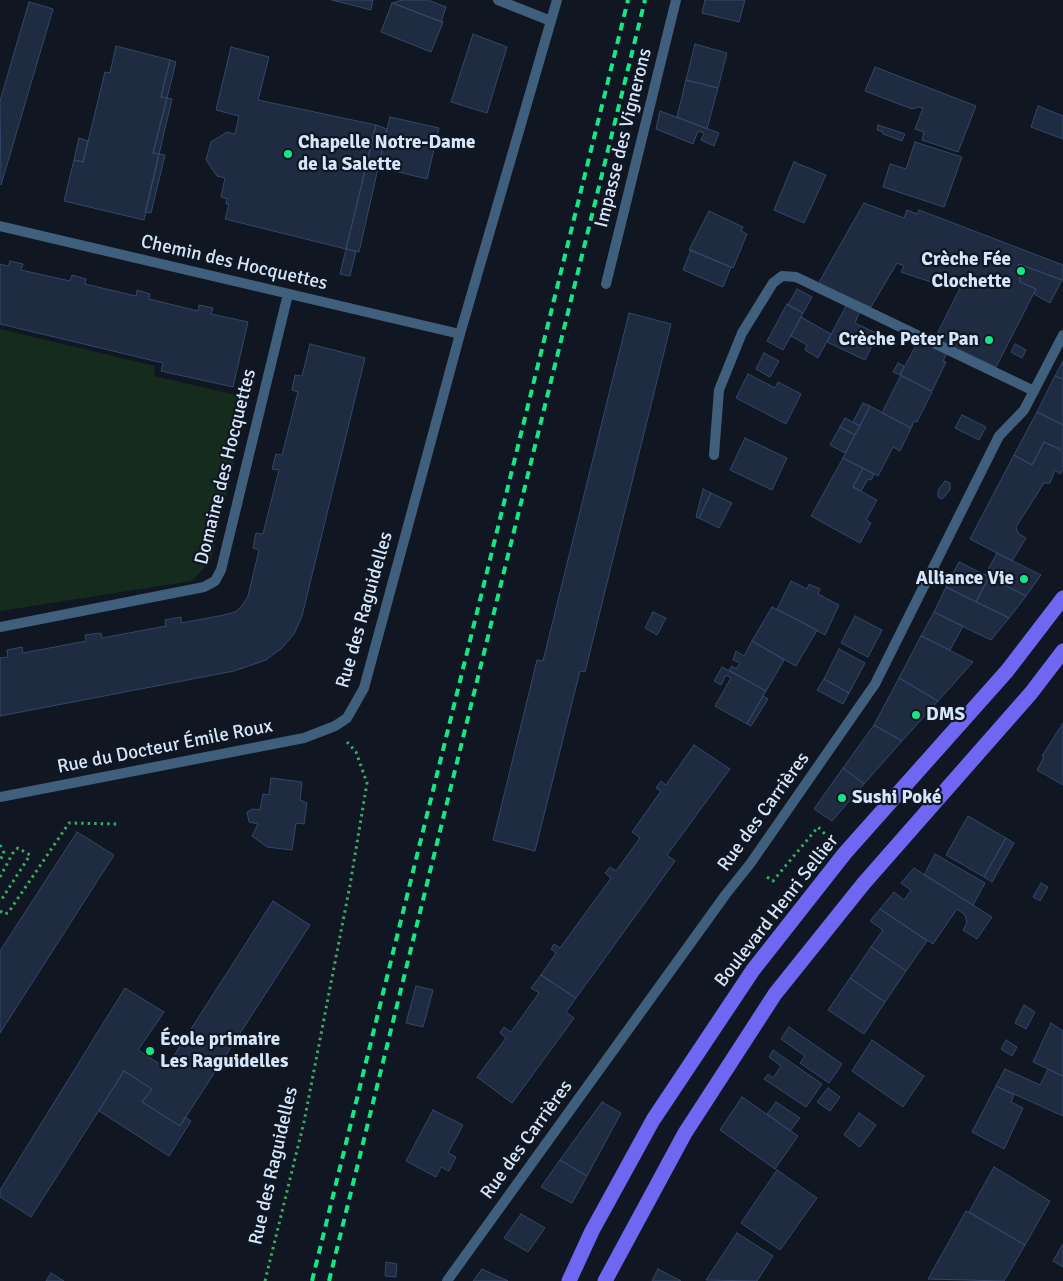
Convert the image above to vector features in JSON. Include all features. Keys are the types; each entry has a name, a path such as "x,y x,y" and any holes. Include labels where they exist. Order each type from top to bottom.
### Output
{"main road":[{"name":"Boulevard Henri Sellier","path":"569,1281 592,1231 654,1120 753,970 845,852 1007,671 1063,598"},
{"path":"606,1281 685,1133 776,994 864,883 1031,693 1063,651"}],"street":[{"path":"498,0 551,21"},
{"name":"Rue des Raguidelles","path":"334,726 347,718 364,688 460,334 557,0"},
{"name":"Impasse des Vignerons","path":"606,284 676,0"},
{"name":"Chemin des Hocquettes","path":"0,226 460,334"},
{"path":"714,456 719,390 742,333 773,283 782,276 796,277 1034,391"},
{"name":"Domaine des Hocquettes","path":"0,627 204,588 215,581 221,570 288,294"},
{"name":"Rue des Carrières","path":"447,1281 726,894 750,864 875,684 999,436 1024,410 1063,334"},
{"name":"Rue du Docteur Émile Roux","path":"0,797 304,738 334,726"}],"path":[{"name":"Rue des Raguidelles","path":"265,1281 304,1122 350,885 367,783 356,752 334,726"},
{"path":"0,911 4,914 8,913 69,823 117,824"},
{"path":"773,881 818,827"},
{"path":"0,845 4,853 0,860"},
{"path":"0,877 14,851 18,848 30,855 0,902"}],"green space":[{"path":"0,329 155,366 154,376 249,398 211,560 192,581 0,611"}],"building":[{"path":"332,0 373,0 371,10"},
{"path":"402,0 428,0 446,7 441,22 393,3"},
{"path":"705,0 745,0 739,22 702,13"},
{"path":"29,2 53,9 1,185 0,101"},
{"path":"392,3 443,22 431,52 381,32"},
{"path":"473,34 507,47 487,113 451,102"},
{"path":"695,44 727,53 718,88 686,80"},
{"path":"116,46 170,60 161,97 167,98 153,153 159,154 144,220 64,201 74,160 83,162 105,72 110,73"},
{"name":"Chapelle Notre-Dame de la Salette","path":"231,47 269,57 258,100 376,125 346,249 225,219 229,204 226,204 227,199 221,197 225,178 217,176 206,160 211,142 227,132 235,134 239,116 216,110"},
{"path":"170,60 176,62 167,98 161,97"},
{"path":"875,67 976,106 958,152 922,140 924,132 915,129 923,108 912,109 865,91"},
{"path":"686,80 718,88 707,129 677,117"},
{"path":"167,98 172,99 159,154 153,153"},
{"path":"1038,106 1063,116 1063,139 1031,127"},
{"path":"660,111 719,133 714,146 701,140 704,133 698,131 693,144 656,129"},
{"path":"390,117 439,128 427,179 378,167"},
{"path":"376,125 387,129 359,252 346,249"},
{"path":"878,125 905,134 902,141 877,130"},
{"path":"79,138 88,141 83,162 74,160"},
{"path":"915,142 962,157 944,207 883,187 890,164 906,169"},
{"path":"159,154 165,155 151,213 145,212"},
{"path":"794,162 826,175 804,223 774,210"},
{"path":"864,203 904,218 907,210 917,214 919,210 1063,265 1063,278 1062,280 1019,264 1016,271 1020,276 1020,282 1036,289 996,367 935,338 960,288 948,282 946,287 901,272 904,266 897,263 871,307 818,284"},
{"path":"709,211 743,227 741,231 747,234 733,268 689,250"},
{"path":"346,249 356,251 350,276 340,274"},
{"path":"691,250 731,267 723,287 683,270"},
{"path":"10,261 23,264 21,270 70,281 72,275 86,279 85,284 136,296 137,290 150,294 149,299 198,311 199,305 213,308 211,314 248,322 233,387 161,371 163,363 0,324 0,264 8,266"},
{"path":"1019,264 1062,280 1050,303 1034,294 1036,289 1020,282 1020,276 1016,271"},
{"path":"797,289 812,297 803,313 788,305"},
{"path":"787,304 803,313 783,350 767,341"},
{"path":"846,306 860,311 855,323 878,334 865,360 827,342"},
{"path":"629,313 671,324 585,672 580,671 535,851 493,840 537,660 543,661"},
{"path":"801,317 831,334 818,358 805,350 807,345 791,336"},
{"path":"919,340 947,353 943,361 946,362 932,391 900,375"},
{"path":"310,344 365,358 302,616 294,634 282,648 266,660 234,671 0,716 0,658 8,657 7,650 22,647 23,653 86,641 85,635 101,633 102,638 166,626 165,620 181,617 181,623 224,615 235,612 242,606 248,596 259,550 253,548 256,533 263,534 279,470 272,469 276,454 282,455 298,392 292,390 295,375 302,376"},
{"path":"1015,344 1026,350 1022,358 1011,352"},
{"path":"764,353 779,361 770,377 756,369"},
{"path":"1063,361 1063,379 1055,376"},
{"path":"898,363 904,366 900,375 893,372"},
{"path":"748,374 775,388 778,382 801,394 786,424 736,398"},
{"path":"901,375 932,392 917,422 914,421 911,428 882,413"},
{"path":"1055,376 1063,379 1063,425 1037,412"},
{"path":"863,403 870,406 860,426 853,422"},
{"path":"870,406 911,428 900,451 893,447 878,476 843,458"},
{"path":"1037,412 1063,425 1063,450 1044,442 1032,465 1014,455"},
{"path":"962,415 986,427 979,440 955,428"},
{"path":"845,418 860,426 855,435 840,427"},
{"path":"840,427 855,435 845,453 830,445"},
{"path":"745,438 787,458 772,490 730,470"},
{"path":"1044,442 1063,452 1063,469 1060,474 1055,470 1050,483 1044,483 1016,527 1018,533 1026,538 1012,561 970,539 1014,455 1032,465"},
{"path":"843,458 863,468 853,487 877,500 866,520 871,523 860,543 811,516"},
{"path":"863,468 874,474 871,480 868,479 861,491 853,487"},
{"path":"945,481 950,483 950,490 942,499 938,497 938,490"},
{"path":"703,489 711,493 699,518 696,517"},
{"path":"711,493 732,503 719,528 699,518"},
{"path":"997,553 1041,575 1026,596 985,575"},
{"path":"959,562 989,577 976,602 946,587"},
{"path":"989,577 1026,596 1009,618 976,602"},
{"path":"791,581 807,589 809,584 820,589 818,594 839,605 825,635 777,609"},
{"path":"946,587 1009,618 991,640 974,632 934,612"},
{"path":"772,607 817,630 796,666 752,641"},
{"path":"653,612 666,618 657,635 645,628"},
{"path":"934,612 963,626 950,650 921,636"},
{"path":"855,616 882,630 868,657 841,643"},
{"path":"921,636 973,662 938,701 899,678"},
{"path":"752,641 784,660 766,691 729,670 732,666 736,669 740,663 733,660 736,651 744,656"},
{"path":"839,649 865,663 849,693 824,679"},
{"path":"722,667 766,691 747,724 715,706 731,678 726,675 721,685 714,681"},
{"path":"899,678 938,701 902,741 874,725"},
{"path":"824,679 849,693 843,704 817,690"},
{"path":"763,696 768,699 751,726 747,724"},
{"path":"1063,723 1063,785 1037,770 1044,757 1042,756"},
{"path":"874,725 902,741 864,784 843,768"},
{"path":"694,745 730,769 667,855 675,861 576,998 541,975 556,953 551,949 554,944 560,948 611,878 605,873 610,867 616,871 640,838 632,832 661,791 656,788 661,781 666,785"},
{"path":"843,768 864,784 832,821 814,809"},
{"path":"271,778 302,782 300,800 307,803 304,824 296,823 292,850 267,847 252,836 258,824 249,822 247,812 253,809 260,810 263,794 269,795"},
{"path":"968,816 1006,838 984,877 946,855"},
{"path":"77,832 114,855 0,1033 0,951"},
{"path":"1006,838 1014,843 992,882 984,877"},
{"path":"935,854 985,883 973,905 924,875"},
{"path":"914,868 992,917 977,939 963,930 967,923 965,915 957,909 933,944 880,909 894,892 904,900 911,890 901,883"},
{"path":"1041,883 1048,887 1040,901 1033,897"},
{"path":"273,901 310,925 180,1126 142,1102 152,1089 124,1071 31,1217 0,1197 0,1190 125,988 164,1012 138,1050 166,1068"},
{"path":"880,909 927,941 906,971 871,947 883,930 870,921"},
{"path":"871,947 906,971 885,1002 850,978"},
{"path":"541,975 576,998 566,1012 574,1018 512,1103 477,1077 506,1038 500,1033 504,1027 511,1032 539,993 531,988"},
{"path":"850,978 885,1002 864,1034 828,1010"},
{"path":"416,986 433,990 423,1027 406,1023"},
{"path":"1024,1005 1035,1012 1026,1029 1015,1023"},
{"path":"1051,1023 1063,1031 1063,1076 1033,1062"},
{"path":"789,1027 842,1064 829,1083 800,1063 805,1056 781,1039"},
{"path":"872,1040 924,1076 903,1107 852,1071"},
{"path":"1006,1040 1017,1047 1012,1056 1001,1049"},
{"path":"773,1050 822,1084 806,1107 764,1079 768,1074 773,1078 781,1066 769,1057"},
{"path":"1005,1069 1040,1085 1048,1069 1063,1076 1063,1116 996,1086"},
{"path":"124,1071 152,1089 142,1102 180,1126 185,1117 191,1121 169,1156 99,1111"},
{"path":"996,1086 1014,1095 1011,1102 1023,1108 1004,1149 972,1132"},
{"path":"828,1088 840,1097 830,1111 817,1102"},
{"path":"742,1097 798,1136 775,1169 720,1130"},
{"path":"602,1102 621,1113 587,1176 560,1160"},
{"path":"776,1102 800,1118 790,1131 767,1114"},
{"path":"433,1110 463,1125 448,1153 456,1157 449,1171 441,1167 436,1177 406,1161"},
{"path":"859,1113 876,1125 860,1147 844,1135"},
{"path":"560,1160 587,1176 572,1203 541,1187"},
{"path":"994,1167 1050,1201 1025,1245 969,1212"},
{"path":"777,1170 817,1198 780,1250 741,1223"},
{"path":"966,1211 1025,1245 1004,1281 928,1279"},
{"path":"521,1214 545,1228 528,1252 504,1238"},
{"path":"737,1233 773,1256 757,1281 706,1280"},
{"path":"1063,1244 1063,1267 1053,1261"},
{"path":"386,1262 397,1264 396,1277 385,1276"},
{"path":"482,1269 508,1281 473,1281"},
{"path":"658,1269 681,1281 652,1281"},
{"path":"51,1273 64,1281 46,1281"}],"railway":[{"path":"312,1281 628,0"},
{"path":"329,1281 645,0"}],"place":[{"name":"Chapelle Notre-Dame de la Salette","path":"288,154"},
{"name":"Crèche Fée Clochette","path":"1021,271"},
{"name":"Crèche Peter Pan","path":"989,340"},
{"name":"Alliance Vie","path":"1024,579"},
{"name":"DMS","path":"916,715"},
{"name":"Sushi Poké","path":"842,798"},
{"name":"École primaire Les Raguidelles","path":"150,1051"}]}
